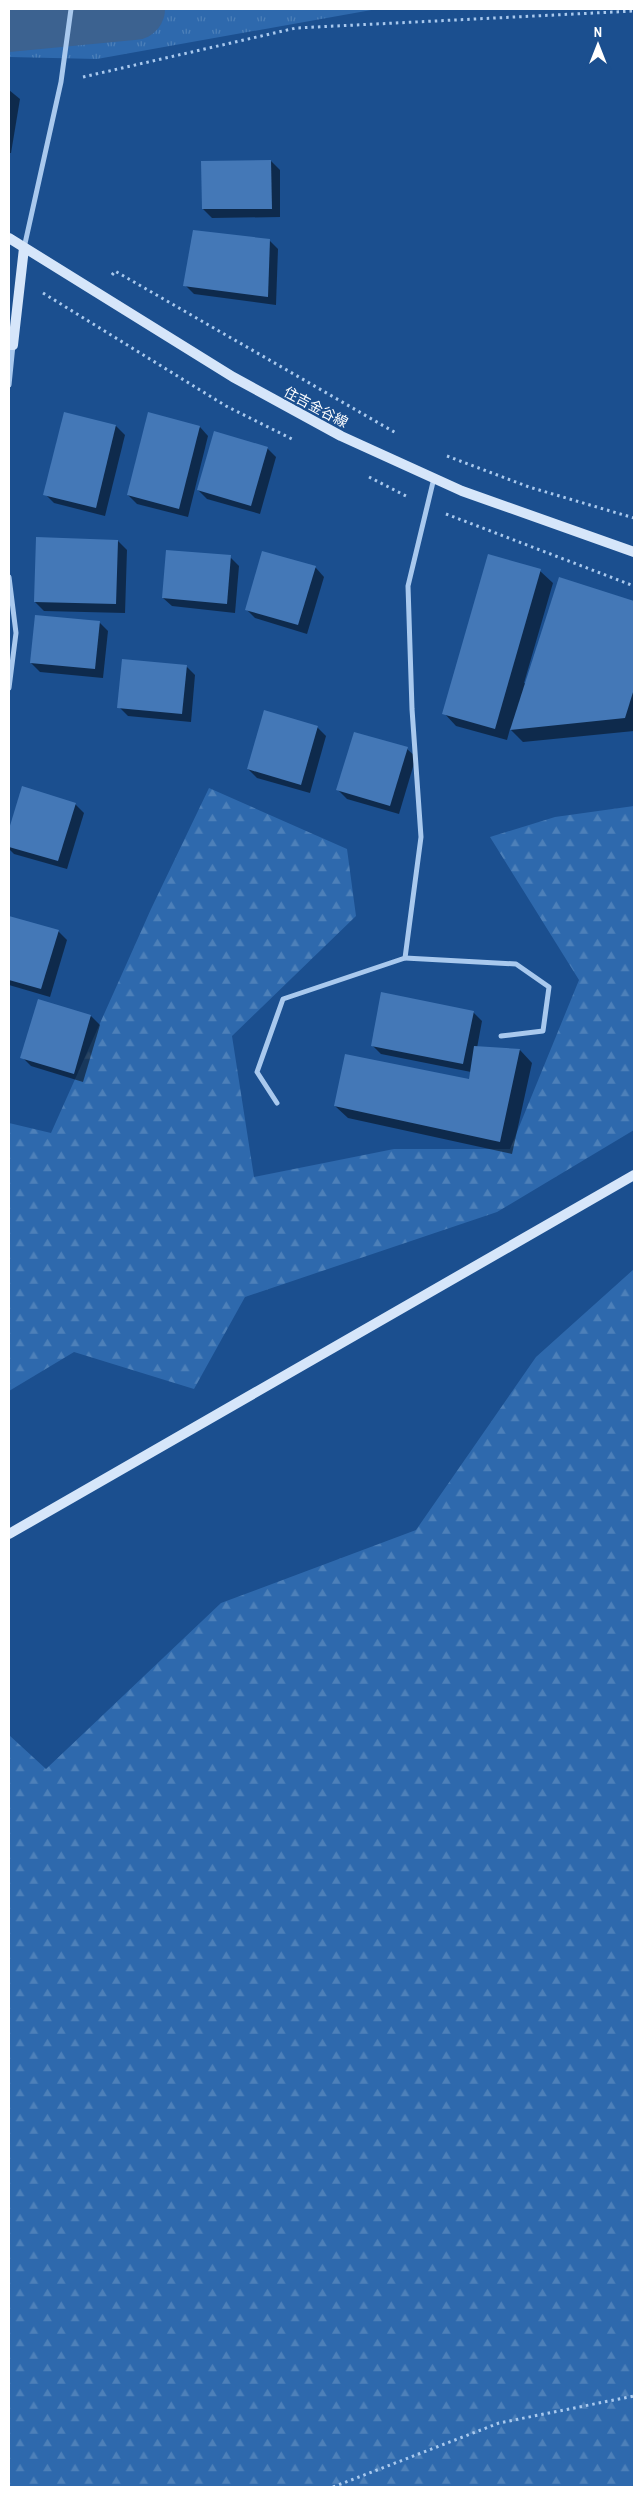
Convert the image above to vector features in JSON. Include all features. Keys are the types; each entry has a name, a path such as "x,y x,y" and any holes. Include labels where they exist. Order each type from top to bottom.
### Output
{"street":[{"path":"9,385 11,345 24,248 61,82 71,9"},
{"name":"住吉金谷線","path":"9,238 233,377 341,436 462,491 634,552"},
{"path":"405,958 421,837 412,709 408,586 434,478"},
{"path":"9,577 16,633 9,688"},
{"path":"277,1103 257,1072 284,1000 405,958 516,964 549,987 543,1031 501,1036"},
{"path":"9,1534 634,1175"}],"path":[{"path":"61,82 296,28 634,12"},
{"path":"82,316 115,271 399,434"},
{"path":"442,454 530,487 634,518"},
{"path":"333,2487 499,2423 634,2396"}],"green space":[{"path":"9,9 377,9 97,59 9,57"},
{"path":"209,788 347,849 356,916 232,1036 254,1177 394,1149 510,1149 579,980 490,837 555,817 634,806 634,1130 497,1212 245,1297 194,1389 74,1352 9,1391 9,1123 51,1133 151,909"},
{"path":"634,1269 634,2487 9,2487 9,1735 46,1769 221,1603 416,1530 536,1357"}],"building":[{"path":"271,160 272,209 202,209 201,161"},
{"path":"193,230 270,239 268,297 183,286"},
{"path":"64,412 116,425 96,508 43,495"},
{"path":"148,412 200,426 179,509 127,495"},
{"path":"214,431 268,447 251,506 197,490"},
{"path":"36,537 118,540 116,604 34,602"},
{"path":"166,550 231,555 227,604 162,598"},
{"path":"262,551 316,566 298,625 245,610"},
{"path":"488,554 541,569 495,729 442,714"},
{"path":"559,577 634,601 634,689 625,718 510,730"},
{"path":"35,615 100,621 95,669 30,663"},
{"path":"122,659 187,665 182,714 117,708"},
{"path":"264,710 318,726 301,785 247,769"},
{"path":"354,732 408,747 390,806 336,790"},
{"path":"22,786 76,803 58,861 9,847 9,829"},
{"path":"9,916 59,930 41,989 9,980"},
{"path":"381,992 474,1011 463,1064 371,1046"},
{"path":"38,999 91,1015 74,1074 20,1058"},
{"path":"474,1046 520,1049 500,1142 334,1106 345,1054 469,1079"}],"waterway":[{"path":"9,21 134,9"}]}
